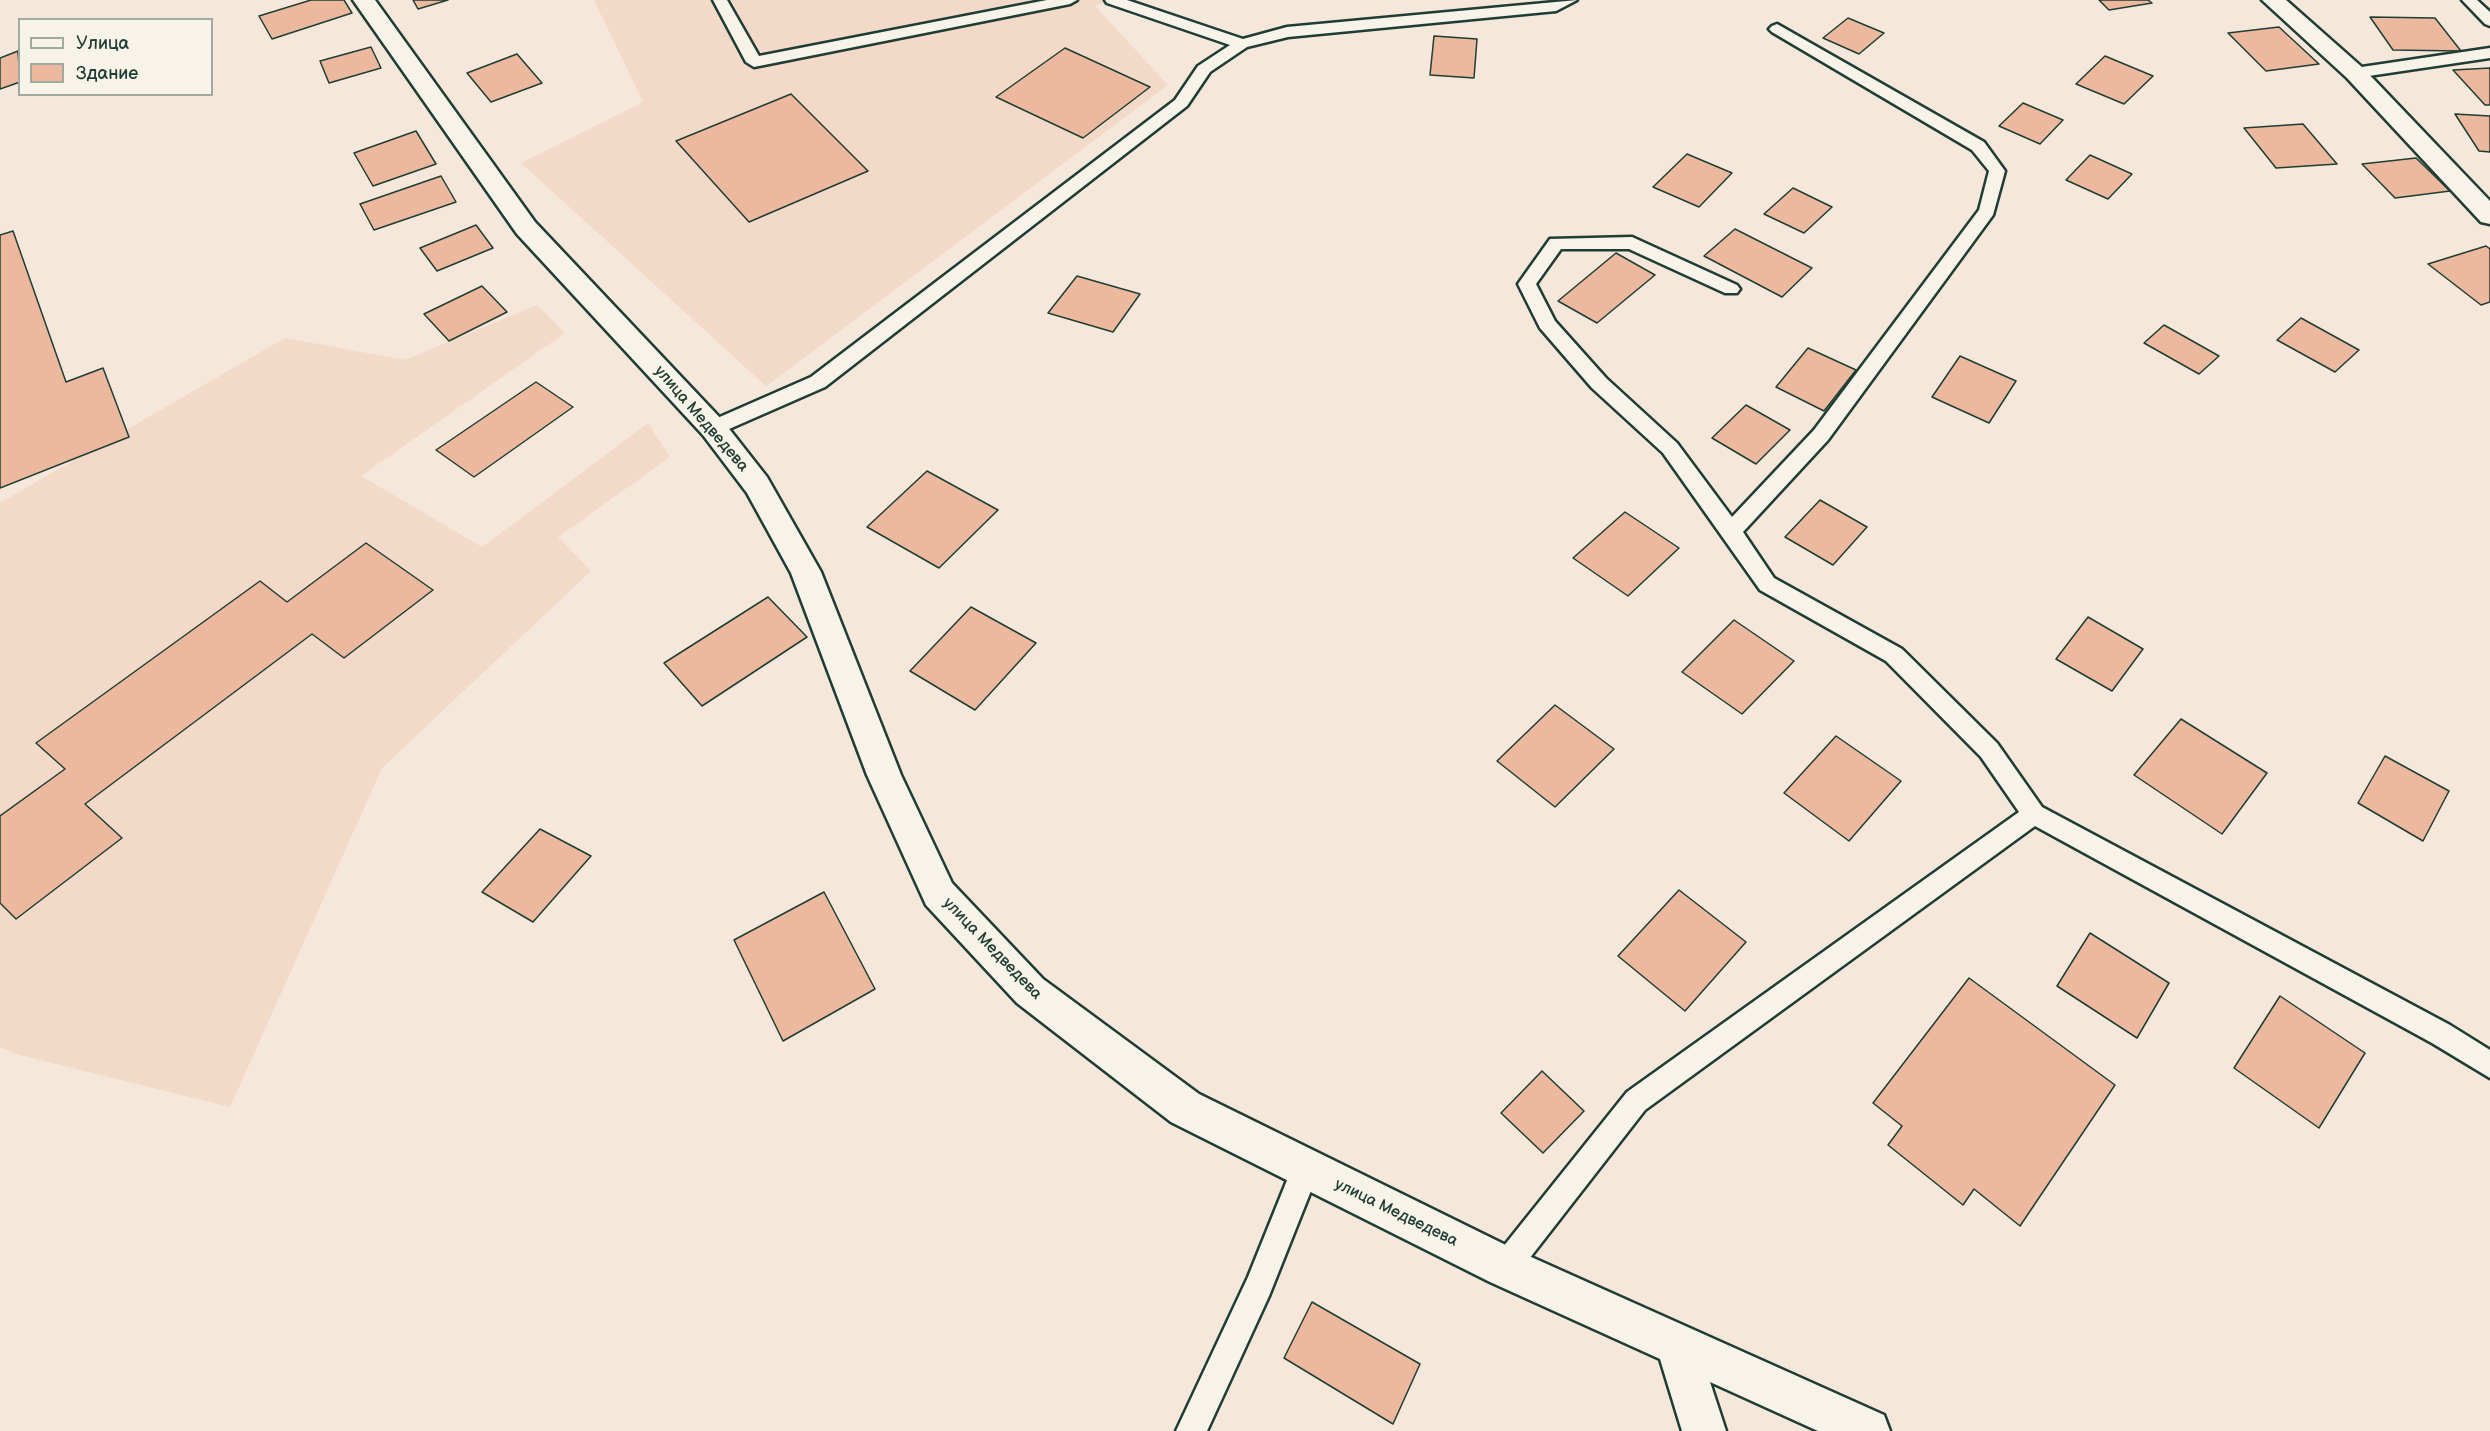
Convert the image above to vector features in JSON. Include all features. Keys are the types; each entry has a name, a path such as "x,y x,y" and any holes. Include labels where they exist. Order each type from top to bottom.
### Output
{"street":[{"name":"улица Медведева","path":"364,0 526,228 713,428 757,485 806,572 884,775 939,894 1030,991 1185,1108 1505,1267 1868,1431"},
{"path":"2273,0 2355,74 2490,216"},
{"path":"1677,1344 1704,1431"}],"lane":[{"path":"720,0 754,62 1070,0"},
{"path":"1112,0 1242,44"},
{"path":"713,428 818,382 1181,103 1204,69 1242,44 1287,32 1556,6 1570,0"},
{"path":"2469,0 2490,21"},
{"path":"1731,531 1821,435 1987,211 1997,171 1978,146 1777,29"},
{"path":"2355,74 2490,53"},
{"path":"1731,289 1632,243 1556,243 1527,284 1547,324 1599,383 1670,448 1767,584 1894,655 1989,750 2034,814 2430,1028 2490,1065"},
{"path":"1505,1267 1636,1101 2034,814"},
{"path":"1191,1431 1259,1286 1306,1168"}],"shaded area":[{"path":"594,0 1112,0 1095,6 1168,85 766,386 521,163 643,102"},
{"path":"537,305 565,333 361,476 482,547 648,423 670,457 558,537 591,571 382,768 230,1107 16,1054 0,1047 0,503 285,338 405,360"}],"building":[{"path":"311,0 344,0 352,13 272,39 259,16"},
{"path":"413,0 448,0 418,9"},
{"path":"2099,0 2148,0 2152,3 2109,10"},
{"path":"2370,17 2435,18 2461,51 2393,50"},
{"path":"1848,18 1884,33 1859,54 1823,38"},
{"path":"2279,27 2319,64 2266,71 2228,33"},
{"path":"1434,36 1477,39 1474,78 1430,75"},
{"path":"371,47 381,68 329,83 320,61"},
{"path":"1065,48 1150,87 1083,138 996,97"},
{"path":"18,51 18,83 0,89 0,58"},
{"path":"517,54 542,83 491,102 467,73"},
{"path":"2105,56 2153,76 2124,104 2076,84"},
{"path":"2490,68 2490,105 2485,105 2453,70"},
{"path":"791,94 868,171 749,222 676,141"},
{"path":"2023,103 2063,120 2040,144 1999,126"},
{"path":"2455,114 2490,116 2490,152 2479,151"},
{"path":"2303,124 2337,164 2276,168 2244,128"},
{"path":"416,131 436,164 373,186 354,153"},
{"path":"1687,154 1732,173 1699,207 1653,187"},
{"path":"2090,155 2132,174 2108,199 2066,180"},
{"path":"2416,158 2450,191 2395,198 2362,164"},
{"path":"441,176 456,202 374,230 360,204"},
{"path":"1793,188 1832,207 1804,233 1764,214"},
{"path":"476,225 493,248 437,271 420,248"},
{"path":"1735,229 1812,268 1782,297 1704,256"},
{"path":"13,231 66,382 103,368 129,437 0,488 0,235"},
{"path":"2486,246 2490,249 2490,302 2481,305 2428,264"},
{"path":"1616,253 1655,275 1597,323 1558,301"},
{"path":"1077,276 1140,294 1113,332 1048,313"},
{"path":"482,286 507,312 449,341 424,314"},
{"path":"2301,318 2359,350 2335,372 2277,340"},
{"path":"2164,325 2219,356 2199,374 2144,343"},
{"path":"1808,348 1856,370 1824,411 1776,387"},
{"path":"1960,356 2016,381 1989,423 1932,397"},
{"path":"536,382 573,407 474,477 436,450"},
{"path":"1746,405 1790,430 1756,464 1712,438"},
{"path":"927,471 998,510 939,568 867,527"},
{"path":"1820,500 1867,527 1833,565 1785,537"},
{"path":"1625,512 1679,548 1628,596 1573,558"},
{"path":"366,543 433,590 344,658 312,634 85,804 122,838 16,919 0,903 0,816 65,769 36,743 260,581 287,602"},
{"path":"768,597 807,637 702,706 664,663"},
{"path":"971,607 1036,643 975,710 910,671"},
{"path":"2088,617 2143,649 2112,691 2056,659"},
{"path":"1734,620 1794,661 1742,714 1682,672"},
{"path":"1555,705 1614,749 1555,807 1497,761"},
{"path":"2181,719 2267,773 2222,834 2134,775"},
{"path":"1836,736 1901,781 1849,841 1784,793"},
{"path":"2385,756 2449,791 2423,841 2358,803"},
{"path":"540,829 591,856 533,922 482,892"},
{"path":"1679,890 1746,942 1685,1011 1618,956"},
{"path":"824,892 875,989 783,1041 734,940"},
{"path":"2090,933 2169,983 2137,1038 2057,986"},
{"path":"1969,978 2115,1085 2020,1226 1974,1189 1963,1205 1888,1145 1902,1126 1873,1103"},
{"path":"2280,996 2365,1053 2319,1128 2234,1068"},
{"path":"1542,1071 1584,1111 1543,1153 1501,1113"},
{"path":"1312,1302 1420,1364 1393,1424 1284,1358"}]}
